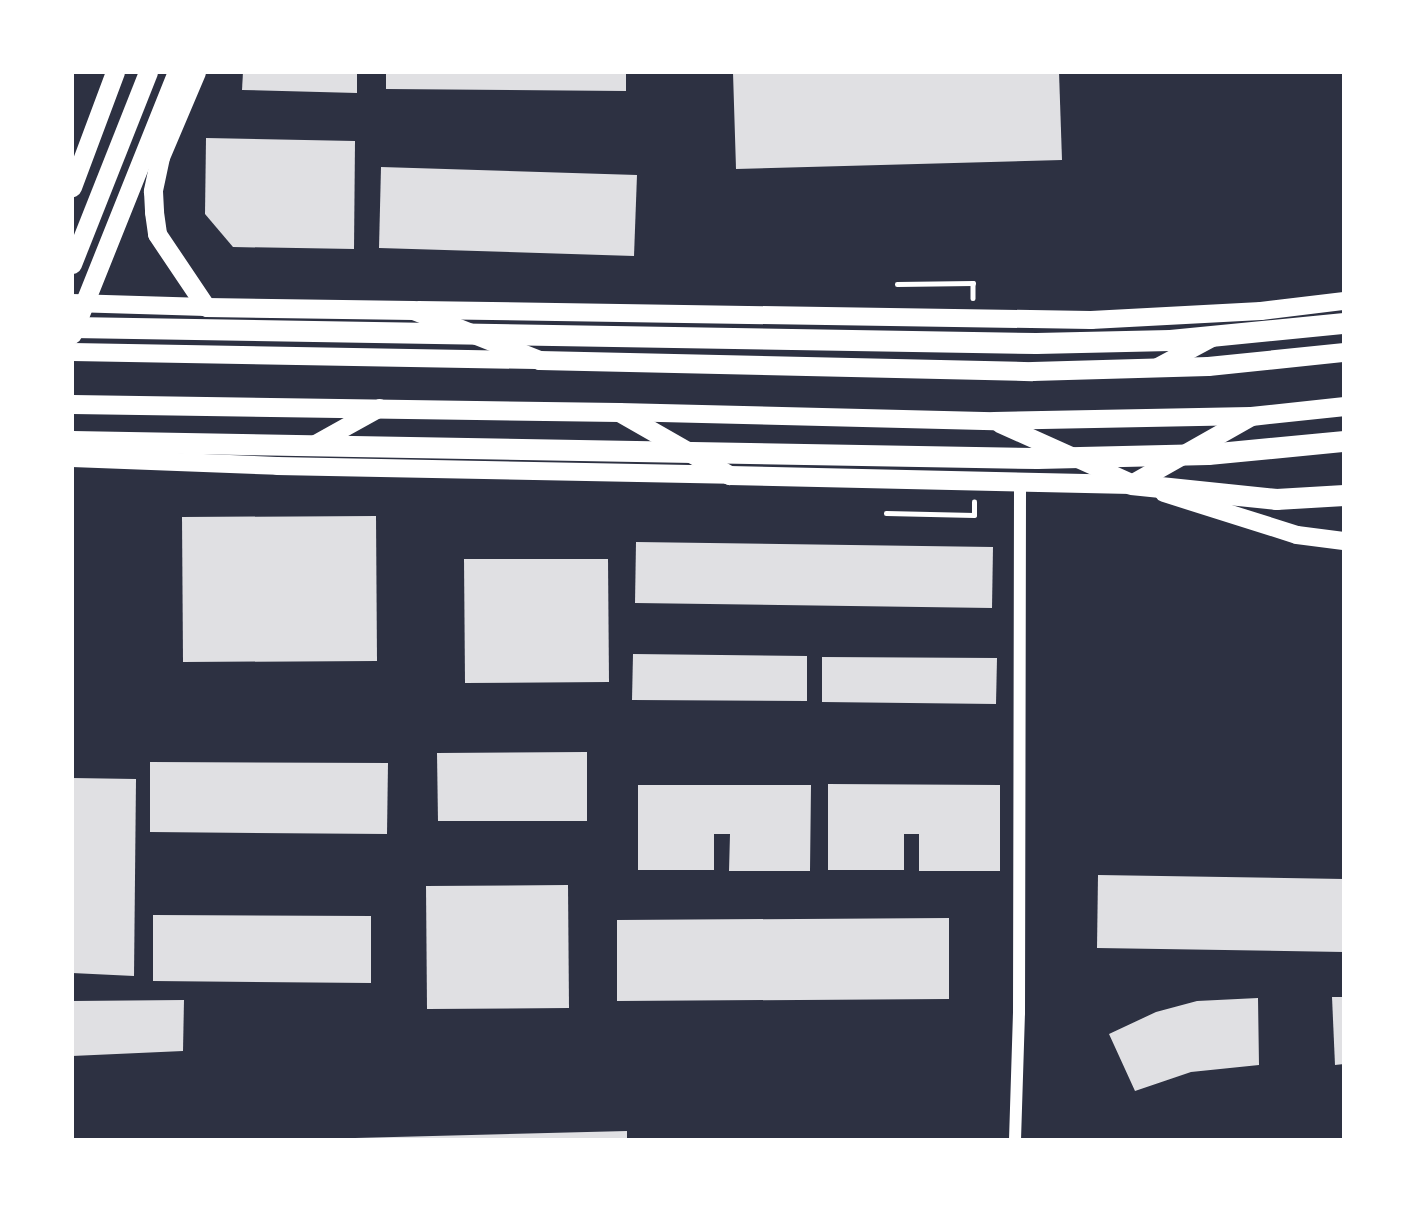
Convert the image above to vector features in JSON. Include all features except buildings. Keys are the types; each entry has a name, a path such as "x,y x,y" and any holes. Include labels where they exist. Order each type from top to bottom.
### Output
{"highway":[{"path":"72,187 115,72"},
{"path":"72,264 148,72"},
{"path":"72,334 177,72"},
{"path":"196,72 160,157 153,191 158,234 206,307 413,310 539,360 1032,371 1154,369 1344,352"},
{"path":"89,138 95,154 116,169 136,169 160,157"},
{"path":"72,327 1036,343 1170,340 1344,323"},
{"path":"72,404 619,412 729,475 1131,484 1276,499 1344,495"},
{"path":"1131,484 1251,416 1344,406"},
{"path":"72,441 1037,458 1208,454 1344,442"}],"main road":[{"path":"413,310 1091,320 1261,311 1344,301"},
{"path":"72,303 206,307"},
{"path":"1154,369 1261,311"},
{"path":"72,352 539,360"},
{"path":"277,466 381,407"},
{"path":"619,412 994,421 1251,416"},
{"path":"994,421 1131,484 1297,535 1344,541"},
{"path":"72,458 277,466 729,475"}],"street":[{"path":"1015,1140 1019,999 1020,481"}],"path":[{"path":"897,284 947,284"},
{"path":"886,513 953,514"}]}
